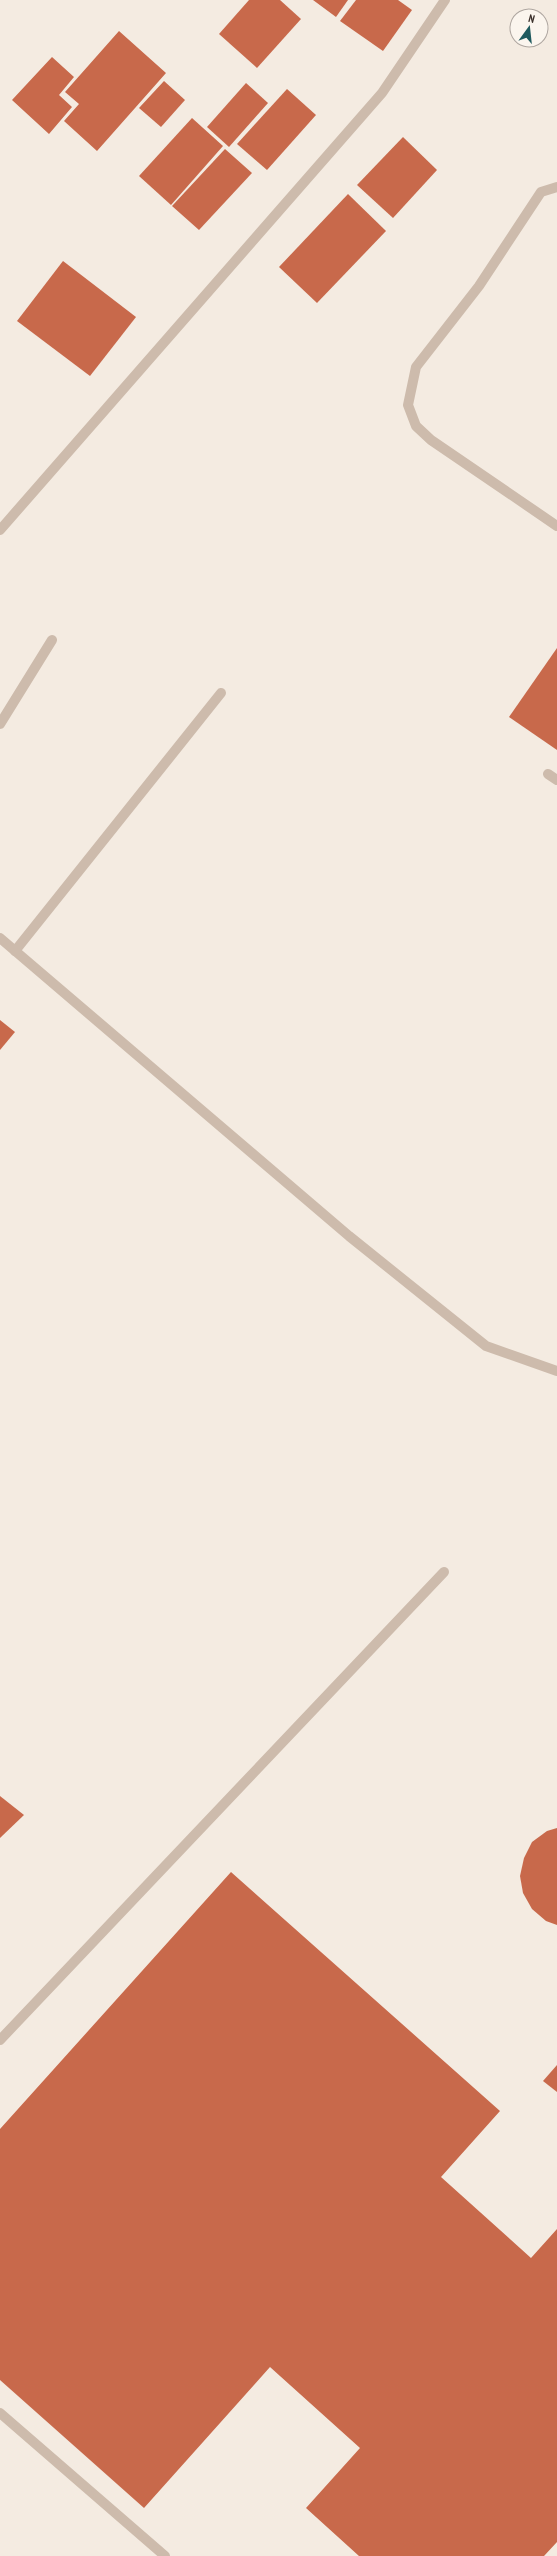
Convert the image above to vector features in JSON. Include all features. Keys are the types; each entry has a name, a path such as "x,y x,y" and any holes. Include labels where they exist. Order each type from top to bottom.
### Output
{"street":[{"path":"0,530 382,93 445,0"},
{"path":"557,188 541,192 479,286 416,367 408,405 416,426 431,440 557,526"},
{"path":"0,724 52,640"},
{"path":"15,951 221,692"},
{"path":"0,938 349,1236 486,1346 557,1371"},
{"path":"0,2040 444,1572"},
{"path":"0,2413 166,2556"}],"building":[{"path":"249,0 280,0 301,19 257,68 219,34"},
{"path":"313,0 348,0 336,17"},
{"path":"356,0 398,0 412,10 383,51 340,21"},
{"path":"119,31 166,73 97,151 64,121 79,104 65,92"},
{"path":"52,57 74,77 59,95 72,107 49,134 12,100"},
{"path":"164,81 185,100 161,127 139,108"},
{"path":"246,83 268,103 229,147 207,127"},
{"path":"287,89 316,115 267,170 237,144"},
{"path":"192,118 223,146 171,205 139,176"},
{"path":"403,137 437,170 393,218 357,185"},
{"path":"225,149 252,173 199,230 172,206"},
{"path":"348,194 386,231 317,303 279,267"},
{"path":"63,261 136,317 90,376 17,321"},
{"path":"557,648 557,750 509,717"},
{"path":"0,1020 15,1032 0,1050"},
{"path":"0,1796 24,1815 0,1838"},
{"path":"557,1828 557,1925 546,1921 532,1909 523,1893 520,1876 524,1858 532,1842 547,1831"},
{"path":"231,1872 500,2111 441,2177 531,2258 557,2229 557,2542 544,2556 359,2556 306,2508 360,2448 270,2367 144,2508 0,2380 0,2129"},
{"path":"557,2065 557,2092 543,2081"}]}
